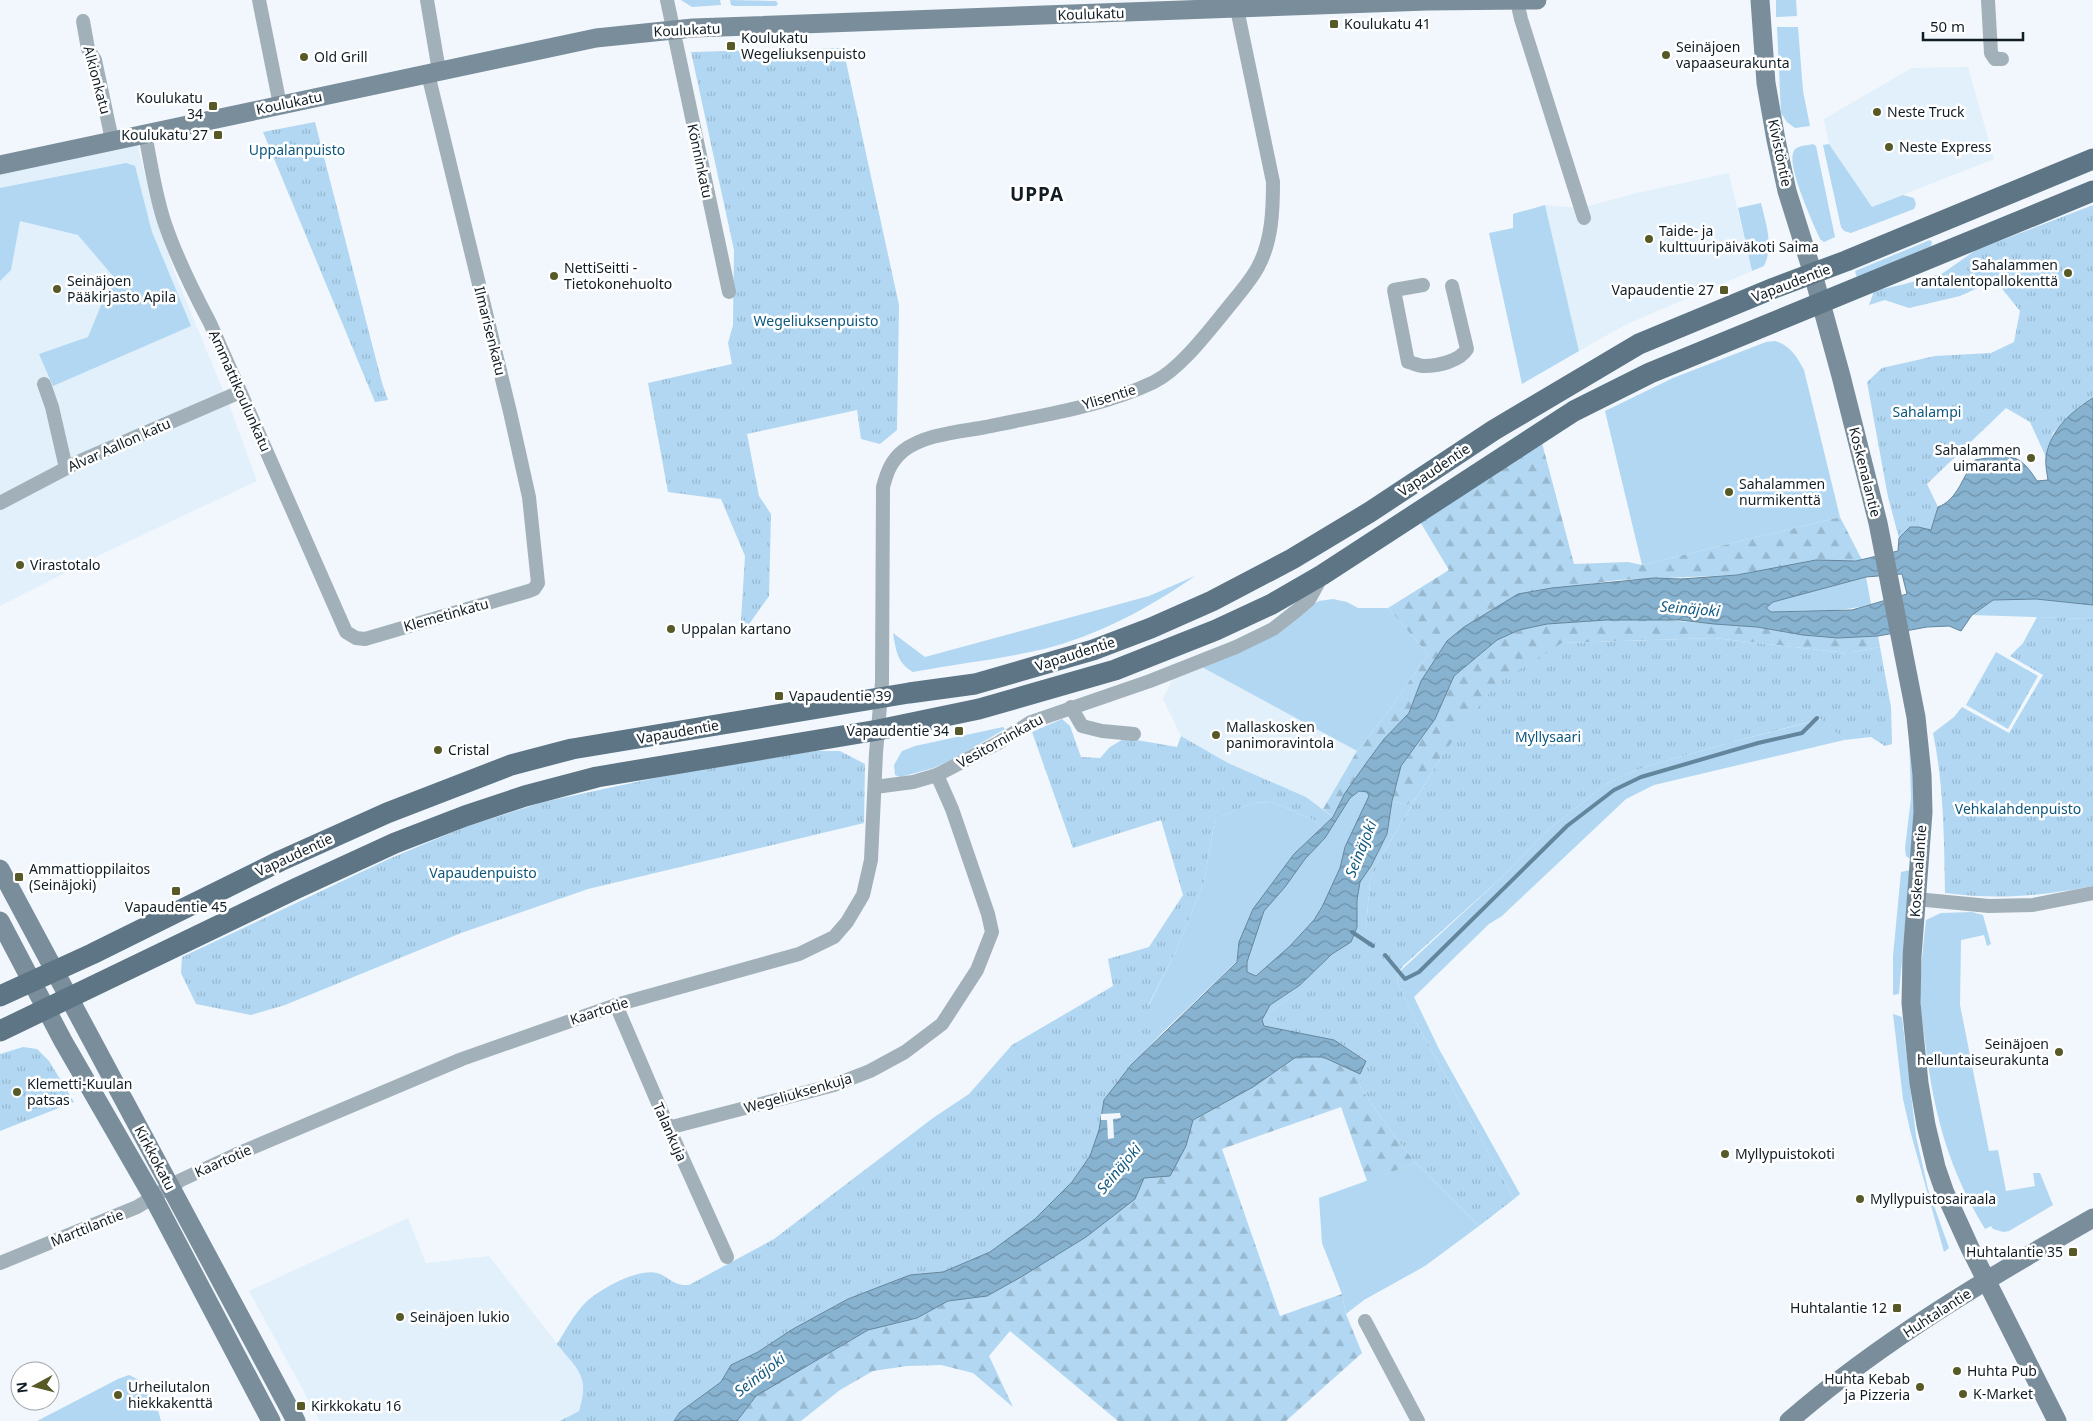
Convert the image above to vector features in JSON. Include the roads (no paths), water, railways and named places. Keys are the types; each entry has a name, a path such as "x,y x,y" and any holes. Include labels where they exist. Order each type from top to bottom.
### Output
{"main road":[{"name":"Koulukatu","path":"0,164 596,38 673,30 1230,6 1537,0"},
{"name":"Kivistöntie","path":"1760,0 1766,83 1776,140 1787,191 1821,302"},
{"name":"Vapaudentie","path":"0,996 288,857 387,813 512,765 572,749 975,684 1068,657 1151,628 1212,601 1292,559 1370,512 1494,430 1639,344 2093,159"},
{"name":"Vapaudentie","path":"0,1032 295,889 395,844 465,816 525,796 598,777 878,730 979,709 1115,670 1216,630 1272,604 1322,575 1574,411 1650,373 2093,191"},
{"name":"Koskenalantie","path":"1821,302 1878,523 1916,717 1922,775 1923,812 1912,956 1911,1003 1916,1066 1926,1125 1936,1167 1945,1193 1986,1281 2057,1421"},
{"name":"Kirkkokatu","path":"0,869 296,1421"},
{"name":"Kirkkokatu","path":"0,921 46,1009 153,1197 272,1421"},
{"name":"Huhtalantie","path":"1790,1421 1808,1405 1895,1340 1986,1281 2093,1218"}],"street":[{"path":"259,0 280,105"},
{"name":"Ilmarisenkatu","path":"427,0 433,73 528,497 538,571 538,584 534,589"},
{"name":"Könninkatu","path":"667,0 728,292"},
{"path":"1988,0 1991,53 1995,59 2002,59"},
{"path":"1517,1 1584,218"},
{"name":"Ylisentie","path":"878,730 882,699 884,487 887,472 893,460 904,450 926,439 1107,400 1156,381 1179,363 1215,324 1257,269 1266,248 1273,211 1273,182 1230,6"},
{"name":"Alkionkatu","path":"83,21 88,49 95,60 112,140"},
{"name":"Ammattikoulunkatu","path":"145,134 156,190 165,223 192,290 210,323 346,632 356,638"},
{"path":"1423,285 1394,290 1408,362 1424,366 1456,360 1463,356 1467,349 1452,286"},
{"path":"44,384 52,407 66,468"},
{"name":"Alvar Aallon katu","path":"0,502 66,468 240,392"},
{"name":"Vesitorninkatu","path":"875,787 912,782 937,775 998,743 1031,722 1180,670 1236,647 1273,629 1309,600 1322,575"},
{"name":"Klemetinkatu","path":"356,638 365,639 534,589"},
{"path":"1071,707 1082,726 1102,731 1134,734"},
{"name":"Kaartotie","path":"170,1186 278,1136 462,1059 616,1005 799,954 834,937 847,922 863,895 871,860 878,730"},
{"name":"Wegeliuksenkuja","path":"668,1128 834,1085 870,1071 905,1052 942,1024 977,970 992,932 979,888 937,775"},
{"path":"1916,899 1989,906 2033,905 2093,893"},
{"name":"Talankuja","path":"616,1005 668,1128 727,1257"},
{"name":"Marttilantie","path":"0,1263 137,1207 170,1186"},
{"path":"1365,1321 1418,1421"}],"water":[{"name":"Seinäjoki","path":"2093,398 2093,605 2036,599 1993,600 1972,615 1961,631 1949,626 1927,627 1878,636 1838,638 1803,635 1757,627 1680,620 1606,620 1547,624 1519,630 1497,640 1454,676 1435,719 1401,766 1392,801 1387,834 1371,866 1360,882 1357,900 1357,927 1351,942 1332,954 1300,985 1270,1005 1262,1020 1264,1026 1334,1040 1366,1061 1360,1074 1323,1057 1296,1057 1253,1087 1193,1120 1186,1146 1170,1176 1144,1178 1135,1199 1086,1237 1021,1277 987,1296 948,1301 917,1318 868,1330 756,1396 737,1421 674,1421 680,1412 721,1382 731,1365 758,1352 793,1329 848,1299 910,1275 943,1272 990,1252 1035,1219 1072,1182 1090,1156 1099,1130 1104,1100 1131,1065 1237,962 1239,942 1253,909 1294,854 1333,817 1345,793 1367,762 1384,739 1409,713 1421,681 1447,641 1464,627 1518,594 1552,588 1654,578 1681,579 1737,575 1816,560 1856,561 1898,551 1899,538 1910,527 1931,530 1938,507 1951,499 1975,460 2004,456 2011,457 2024,464 2037,481 2048,480 2046,457 2052,438 2063,422","holes":["1902,574 1907,594 1852,610 1771,612 1766,608 1773,602 1866,577","1359,791 1367,792 1369,796 1345,847 1340,868 1314,920 1290,946 1256,976 1247,972 1247,962 1264,911 1285,887 1305,859 1325,838 1350,798"]}],"waterway":[{"path":"1385,955 1405,979 1419,972 1567,826 1614,790 1641,777 1758,743 1802,733 1817,718"},
{"path":"1352,932 1373,946"}],"place":[{"name":"Koulukatu 41","path":"1334,24"},
{"name":"Koulukatu Wegeliuksenpuisto","path":"731,46"},
{"name":"Seinäjoen vapaaseurakunta","path":"1666,55"},
{"name":"Old Grill","path":"304,57"},
{"name":"Koulukatu 34","path":"213,106"},
{"name":"Neste Truck","path":"1877,112"},
{"name":"Koulukatu 27","path":"218,135"},
{"name":"Neste Express","path":"1889,147"},
{"name":"Taide- ja kulttuuripäiväkoti Saima","path":"1649,239"},
{"name":"Sahalammen rantalentopallokenttä","path":"2068,273"},
{"name":"NettiSeitti - Tietokonehuolto","path":"554,276"},
{"name":"Seinäjoen Pääkirjasto Apila","path":"57,289"},
{"name":"Vapaudentie 27","path":"1724,290"},
{"name":"Sahalammen uimaranta","path":"2031,458"},
{"name":"Sahalammen nurmikenttä","path":"1729,492"},
{"name":"Virastotalo","path":"20,565"},
{"name":"Uppalan kartano","path":"671,629"},
{"name":"Vapaudentie 39","path":"779,696"},
{"name":"Vapaudentie 34","path":"959,731"},
{"name":"Mallaskosken panimoravintola","path":"1216,735"},
{"name":"Cristal","path":"438,750"},
{"name":"Ammattioppilaitos (Seinäjoki)","path":"19,877"},
{"name":"Vapaudentie 45","path":"176,891"},
{"name":"Seinäjoen helluntaiseurakunta","path":"2059,1052"},
{"name":"Klemetti-Kuulan patsas","path":"17,1092"},
{"name":"Myllypuistokoti","path":"1725,1154"},
{"name":"Myllypuistosairaala","path":"1860,1199"},
{"name":"Huhtalantie 35","path":"2073,1252"},
{"name":"Huhtalantie 12","path":"1897,1308"},
{"name":"Seinäjoen lukio","path":"400,1317"},
{"name":"Huhta Pub","path":"1957,1371"},
{"name":"Huhta Kebab ja Pizzeria","path":"1920,1387"},
{"name":"K-Market","path":"1963,1394"},
{"name":"Urheilutalon hiekkakenttä","path":"118,1395"},
{"name":"Kirkkokatu 16","path":"301,1406"}],"district":[{"name":"UPPA","path":"1037,194"}],"park label":[{"name":"Uppalanpuisto","path":"297,150"},
{"name":"Wegeliuksenpuisto","path":"816,321"},
{"name":"Sahalampi","path":"1927,412"},
{"name":"Myllysaari","path":"1548,737"},
{"name":"Vehkalahdenpuisto","path":"2018,809"},
{"name":"Vapaudenpuisto","path":"483,873"}]}
